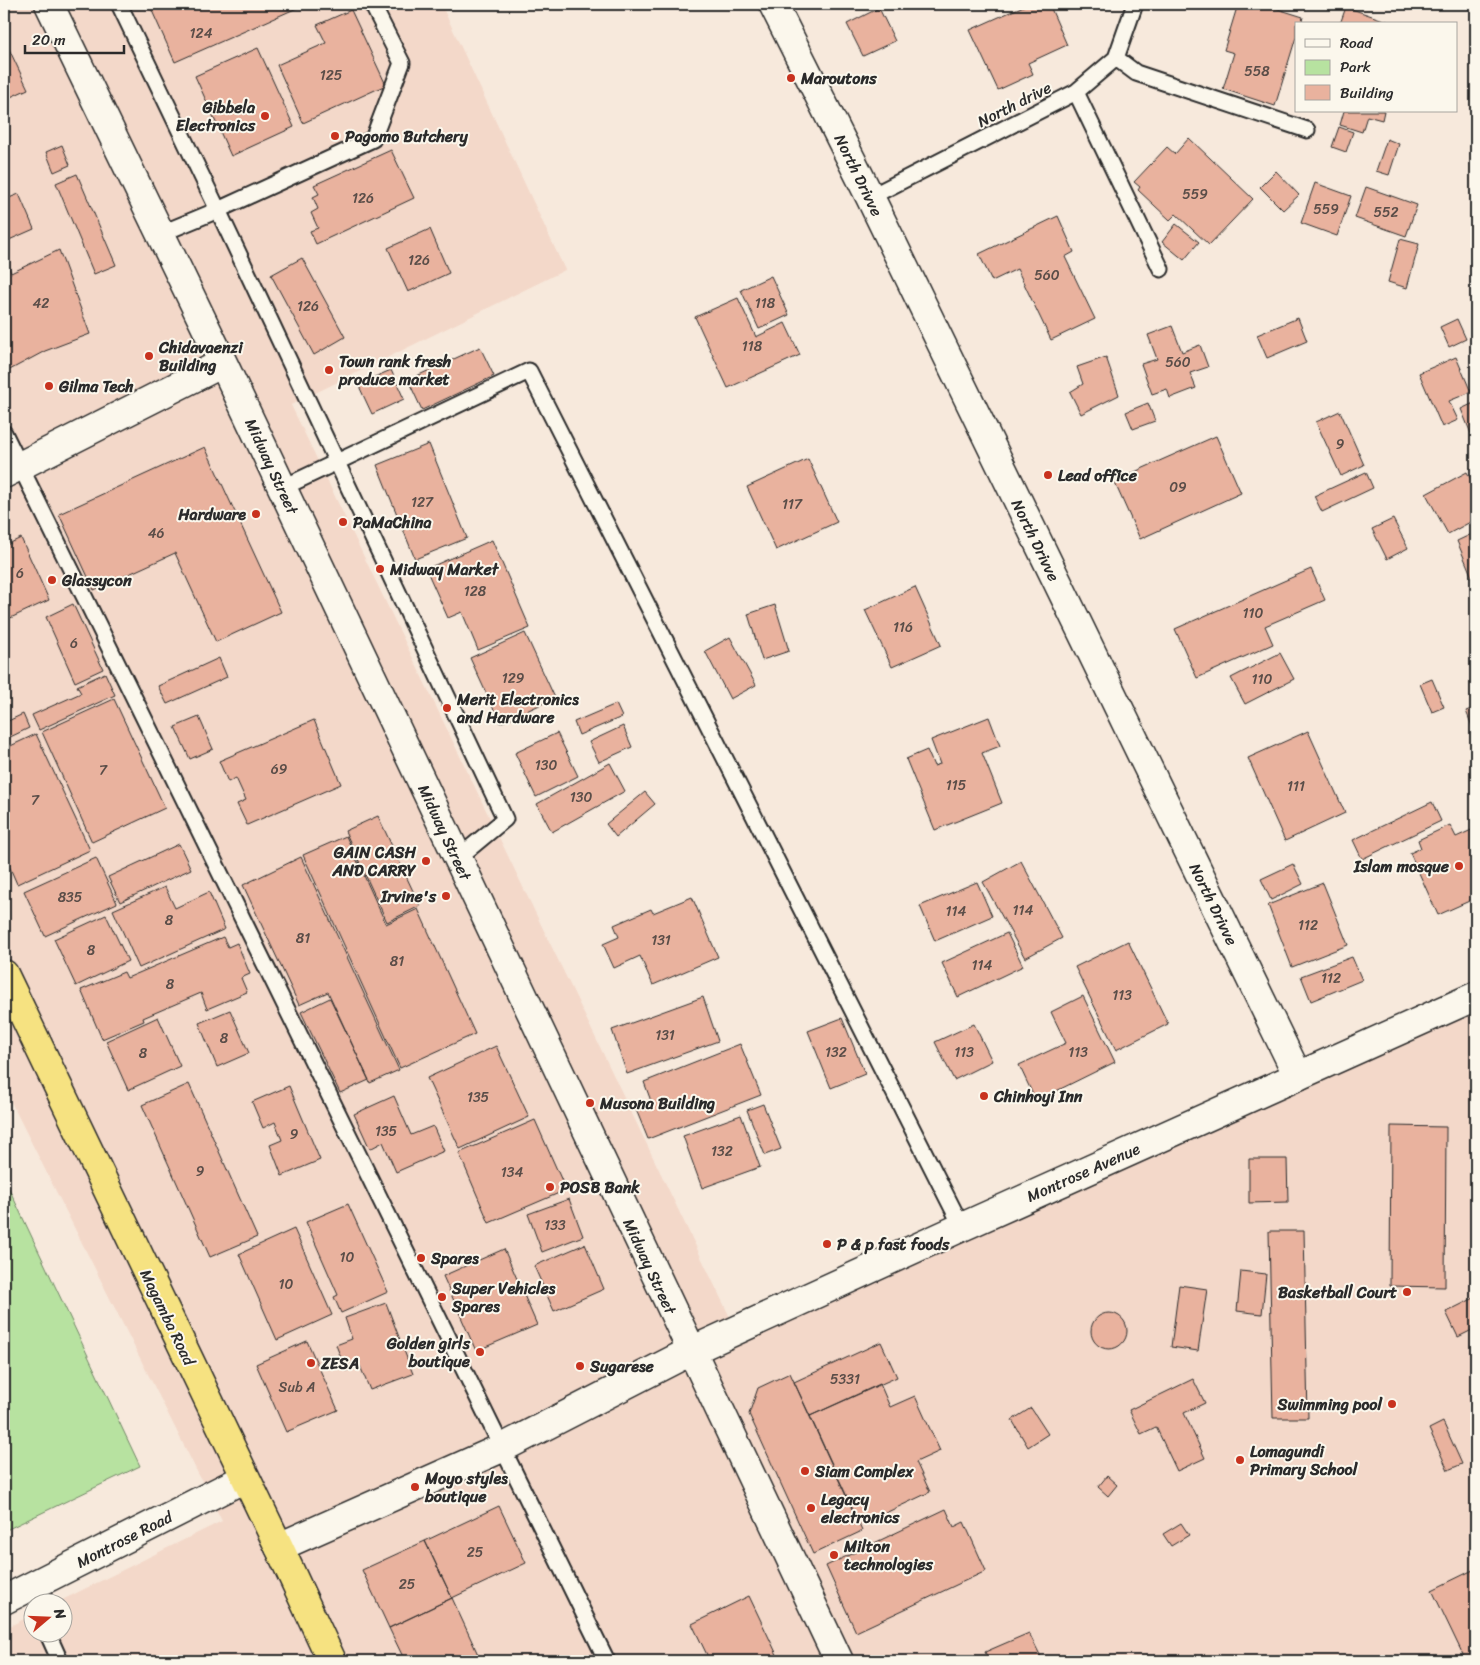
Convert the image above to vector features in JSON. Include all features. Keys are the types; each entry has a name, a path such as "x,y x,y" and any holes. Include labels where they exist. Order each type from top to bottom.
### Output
{"highway":[{"name":"Magamba Road","path":"4,974 332,1661"}],"street":[{"name":"Midway Street","path":"49,4 223,363 839,1661"},
{"name":"North Drivve","path":"773,4 870,198 1298,1076"},
{"path":"12,470 223,363"},
{"name":"Montrose Avenue","path":"279,1547 504,1447 691,1351 1476,996"},
{"name":"Montrose Road","path":"21,1597 245,1478"}],"lane":[{"path":"119,4 505,819 458,858"},
{"path":"160,234 218,210 373,139 402,63 372,4"},
{"path":"1135,4 1116,58 1136,73 1307,130"},
{"name":"North drive","path":"870,198 1076,92 1116,58"},
{"path":"1076,92 1161,269"},
{"path":"282,488 529,371 962,1227"},
{"path":"4,433 12,470 336,1110 504,1447 607,1661"},
{"path":"51,1642 60,1661"}],"shaded area":[{"path":"4,4 441,4 565,270 291,405 739,1336 1476,1009 1476,1661 4,1661 4,1629 22,1620 22,1642 72,1642 72,1595 222,1521 4,1088"}],"green space":[{"path":"4,1178 140,1466 4,1531"}],"building":[{"path":"149,4 306,4 175,62"},
{"path":"1028,4 1049,4 1067,45 1028,63 1033,74 998,90 970,30"},
{"path":"1238,4 1262,4 1303,17 1302,22 1295,22 1295,40 1275,106 1223,89 1234,53 1224,50"},
{"path":"1346,7 1389,22 1341,22"},
{"path":"879,8 895,41 863,56 847,24"},
{"path":"351,10 386,85 303,123 277,65 326,43 317,25"},
{"path":"8,47 28,89 4,100 4,49"},
{"path":"258,48 294,127 231,156 195,76"},
{"path":"1344,112 1384,112 1382,120 1367,116 1362,132 1340,125"},
{"path":"1339,127 1353,132 1346,152 1332,147"},
{"path":"1189,138 1253,199 1209,245 1176,214 1170,220 1138,190 1140,187 1134,182 1167,147 1175,154"},
{"path":"1387,139 1399,144 1389,175 1376,171"},
{"path":"62,145 70,165 54,172 46,152"},
{"path":"391,150 414,198 316,244 310,231 318,228 311,213 318,209 313,197 319,194 314,185"},
{"path":"1276,171 1299,195 1283,210 1260,187"},
{"path":"77,174 116,265 94,274 56,183"},
{"path":"1315,183 1351,196 1337,236 1301,223"},
{"path":"1366,187 1417,205 1406,236 1355,218"},
{"path":"19,194 34,229 9,240 4,226 4,200"},
{"path":"1058,216 1074,252 1065,257 1095,319 1051,340 1017,269 992,281 979,254"},
{"path":"1176,224 1199,242 1184,260 1162,242"},
{"path":"430,229 449,273 408,292 388,248"},
{"path":"1400,239 1419,244 1407,288 1388,282"},
{"path":"59,250 90,334 45,351 4,373 4,255 11,273"},
{"path":"302,258 345,337 314,355 271,275"},
{"path":"771,276 789,315 759,329 741,290"},
{"path":"738,298 756,337 785,323 800,355 728,388 695,317"},
{"path":"1298,318 1307,341 1267,358 1257,335"},
{"path":"1457,319 1466,339 1449,347 1440,327"},
{"path":"1172,326 1182,352 1200,345 1208,367 1190,373 1196,388 1170,398 1167,389 1152,394 1141,364 1157,359 1148,335"},
{"path":"480,347 494,376 422,410 408,380"},
{"path":"1106,357 1119,395 1081,414 1070,392 1083,384 1077,367"},
{"path":"1456,357 1471,392 1449,401 1458,420 1442,427 1419,373"},
{"path":"391,370 404,399 372,414 358,384"},
{"path":"1476,402 1476,434 1472,436 1461,409"},
{"path":"1148,403 1155,421 1133,429 1126,412"},
{"path":"1340,411 1364,465 1341,476 1316,422"},
{"path":"1216,436 1241,493 1140,539 1114,481"},
{"path":"429,444 467,538 415,559 377,465"},
{"path":"205,447 281,612 216,642 175,553 94,590 59,514"},
{"path":"808,459 837,522 776,550 747,487"},
{"path":"1366,472 1373,488 1322,512 1314,496"},
{"path":"1467,472 1476,489 1476,519 1448,534 1426,494"},
{"path":"1393,519 1408,548 1387,559 1372,529"},
{"path":"1476,532 1476,581 1474,582 1457,541"},
{"path":"21,538 49,600 4,621 4,546"},
{"path":"492,540 530,628 478,650 462,612 448,618 426,569"},
{"path":"1311,569 1325,600 1265,626 1273,644 1197,678 1175,629"},
{"path":"915,587 941,645 892,667 865,610"},
{"path":"73,604 103,669 75,682 46,617"},
{"path":"775,605 789,651 762,660 748,614"},
{"path":"525,633 555,698 500,723 470,658"},
{"path":"730,637 756,685 730,699 705,651"},
{"path":"1280,653 1294,679 1245,704 1231,678"},
{"path":"219,658 227,677 167,704 158,686"},
{"path":"105,673 115,695 39,730 32,715 81,693 77,686"},
{"path":"1432,679 1444,707 1432,712 1420,684"},
{"path":"114,699 165,808 92,842 42,732"},
{"path":"616,704 622,717 579,735 574,722"},
{"path":"1476,707 1476,736 1466,711"},
{"path":"23,714 29,728 4,740 4,717 6,722"},
{"path":"199,717 213,749 190,759 175,727"},
{"path":"989,717 1000,746 982,753 1002,803 935,830 906,759 927,750 934,766 940,764 931,740"},
{"path":"314,720 341,784 247,825 237,804 246,800 236,778 228,782 219,761"},
{"path":"623,726 632,747 599,762 589,742"},
{"path":"1308,731 1345,813 1285,841 1248,758"},
{"path":"557,733 578,776 536,797 515,753"},
{"path":"36,734 90,850 17,884 4,854 4,749"},
{"path":"610,763 625,791 552,832 537,804"},
{"path":"645,792 655,804 616,837 606,824"},
{"path":"1432,802 1441,821 1362,859 1353,840"},
{"path":"378,816 420,906 387,922 345,831"},
{"path":"1450,825 1456,837 1476,828 1476,898 1438,915 1410,853 1421,848 1418,840"},
{"path":"346,836 386,924 418,909 475,1034 400,1068 303,855"},
{"path":"179,844 191,869 120,902 108,877"},
{"path":"301,857 399,1070 370,1083 328,992 299,1005 243,885"},
{"path":"96,858 117,903 45,936 24,891"},
{"path":"1021,861 1062,938 1025,958 983,882"},
{"path":"1293,864 1303,884 1271,900 1261,879"},
{"path":"977,882 992,916 935,941 920,906"},
{"path":"1323,883 1348,945 1292,967 1268,905"},
{"path":"165,887 175,908 209,892 225,929 139,968 113,910"},
{"path":"692,897 718,957 653,985 640,956 614,968 603,944 619,937 614,925 651,909 653,913"},
{"path":"106,915 128,961 76,986 54,939"},
{"path":"1007,933 1023,966 958,997 942,963"},
{"path":"223,937 228,947 237,943 250,974 241,978 247,992 207,1009 201,993 143,1018 144,1021 102,1039 81,990 124,972 127,978"},
{"path":"1128,941 1168,1024 1116,1050 1075,967"},
{"path":"1352,957 1362,980 1311,1001 1301,976"},
{"path":"1083,996 1115,1062 1036,1101 1019,1065 1066,1043 1051,1012"},
{"path":"703,997 718,1041 627,1074 612,1030"},
{"path":"330,998 369,1080 340,1093 301,1012"},
{"path":"230,1010 249,1053 217,1067 199,1023"},
{"path":"158,1017 180,1066 128,1090 106,1041"},
{"path":"842,1018 865,1074 831,1088 808,1031"},
{"path":"974,1024 992,1061 954,1080 935,1042"},
{"path":"740,1044 761,1095 648,1139 635,1107 651,1101 644,1082"},
{"path":"496,1046 529,1117 460,1149 427,1078"},
{"path":"189,1084 257,1237 210,1257 142,1105"},
{"path":"289,1086 320,1160 282,1176 270,1145 282,1140 275,1122 263,1128 252,1102"},
{"path":"394,1096 411,1135 433,1126 444,1151 396,1172 383,1142 370,1149 354,1114"},
{"path":"763,1104 781,1149 765,1155 747,1110"},
{"path":"741,1115 760,1167 702,1188 683,1136"},
{"path":"535,1120 566,1190 489,1223 459,1153"},
{"path":"1391,1126 1446,1127 1445,1287 1390,1286"},
{"path":"1249,1159 1287,1159 1288,1202 1249,1203"},
{"path":"569,1199 583,1236 542,1252 528,1214"},
{"path":"348,1204 388,1292 341,1313 334,1297 338,1295 306,1222"},
{"path":"294,1229 332,1315 277,1340 239,1254"},
{"path":"1269,1231 1304,1231 1308,1418 1273,1418"},
{"path":"585,1244 604,1289 554,1311 534,1266"},
{"path":"504,1249 537,1325 476,1351 443,1276"},
{"path":"1241,1271 1266,1274 1262,1314 1237,1311"},
{"path":"1179,1285 1207,1289 1198,1351 1171,1347"},
{"path":"1476,1297 1476,1328 1458,1337 1446,1312"},
{"path":"386,1303 413,1374 370,1390 360,1366 346,1371 336,1345 352,1339 345,1318"},
{"path":"1109,1313 1116,1314 1122,1318 1126,1324 1126,1338 1122,1344 1116,1348 1109,1349 1102,1348 1096,1344 1092,1338 1091,1331 1092,1324 1096,1318 1102,1314"},
{"path":"307,1341 338,1410 286,1432 256,1364"},
{"path":"881,1342 897,1377 810,1416 794,1382"},
{"name":"Siam Complex","path":"790,1373 862,1531 813,1554 749,1414 758,1388"},
{"path":"1193,1379 1205,1403 1184,1413 1205,1458 1177,1471 1156,1427 1141,1434 1129,1410"},
{"path":"880,1384 890,1407 915,1396 940,1451 916,1462 930,1492 860,1525 810,1416"},
{"path":"1031,1408 1048,1434 1028,1447 1012,1420"},
{"path":"1443,1422 1462,1464 1448,1470 1429,1429"},
{"path":"1107,1476 1117,1485 1108,1496 1098,1487"},
{"path":"499,1506 526,1563 452,1598 425,1541"},
{"path":"946,1509 954,1527 964,1522 986,1571 856,1632 826,1566"},
{"path":"1181,1523 1189,1535 1171,1546 1163,1534"},
{"path":"425,1541 452,1598 389,1628 362,1570"},
{"path":"1473,1570 1476,1577 1476,1661 1466,1661 1432,1590"},
{"path":"749,1596 780,1661 710,1661 692,1624"},
{"path":"452,1598 481,1661 405,1661 389,1628"},
{"path":"1029,1633 1043,1661 989,1661 985,1652"}],"place":[{"name":"Maroutons","path":"791,78"},
{"name":"Gibbela Electronics","path":"265,116"},
{"name":"Pagomo Butchery","path":"335,136"},
{"name":"Chidavaenzi Building","path":"149,356"},
{"name":"Town rank fresh produce market","path":"329,370"},
{"name":"Gilma Tech","path":"49,386"},
{"name":"Lead office","path":"1048,475"},
{"name":"Hardware","path":"256,514"},
{"name":"PaMaChina","path":"343,522"},
{"name":"Midway Market","path":"380,569"},
{"name":"Glassycon","path":"52,580"},
{"name":"Merit Electronics and Hardware","path":"447,708"},
{"name":"GAIN CASH AND CARRY","path":"426,861"},
{"name":"Islam mosque","path":"1459,866"},
{"name":"Irvine's","path":"446,896"},
{"name":"Chinhoyi Inn","path":"984,1096"},
{"name":"Musona Building","path":"590,1103"},
{"name":"POSB Bank","path":"550,1187"},
{"name":"P & p fast foods","path":"827,1244"},
{"name":"Spares","path":"421,1258"},
{"name":"Basketball Court","path":"1407,1292"},
{"name":"Super Vehicles Spares","path":"442,1297"},
{"name":"Golden girls boutique","path":"480,1352"},
{"name":"ZESA","path":"311,1363"},
{"name":"Sugarese","path":"580,1366"},
{"name":"Swimming pool","path":"1392,1404"},
{"name":"Lomagundi Primary School","path":"1240,1460"},
{"name":"Siam Complex","path":"805,1471"},
{"name":"Moyo styles boutique","path":"415,1487"},
{"name":"Legacy electronics","path":"811,1508"},
{"name":"Milton technologies","path":"834,1555"}]}
